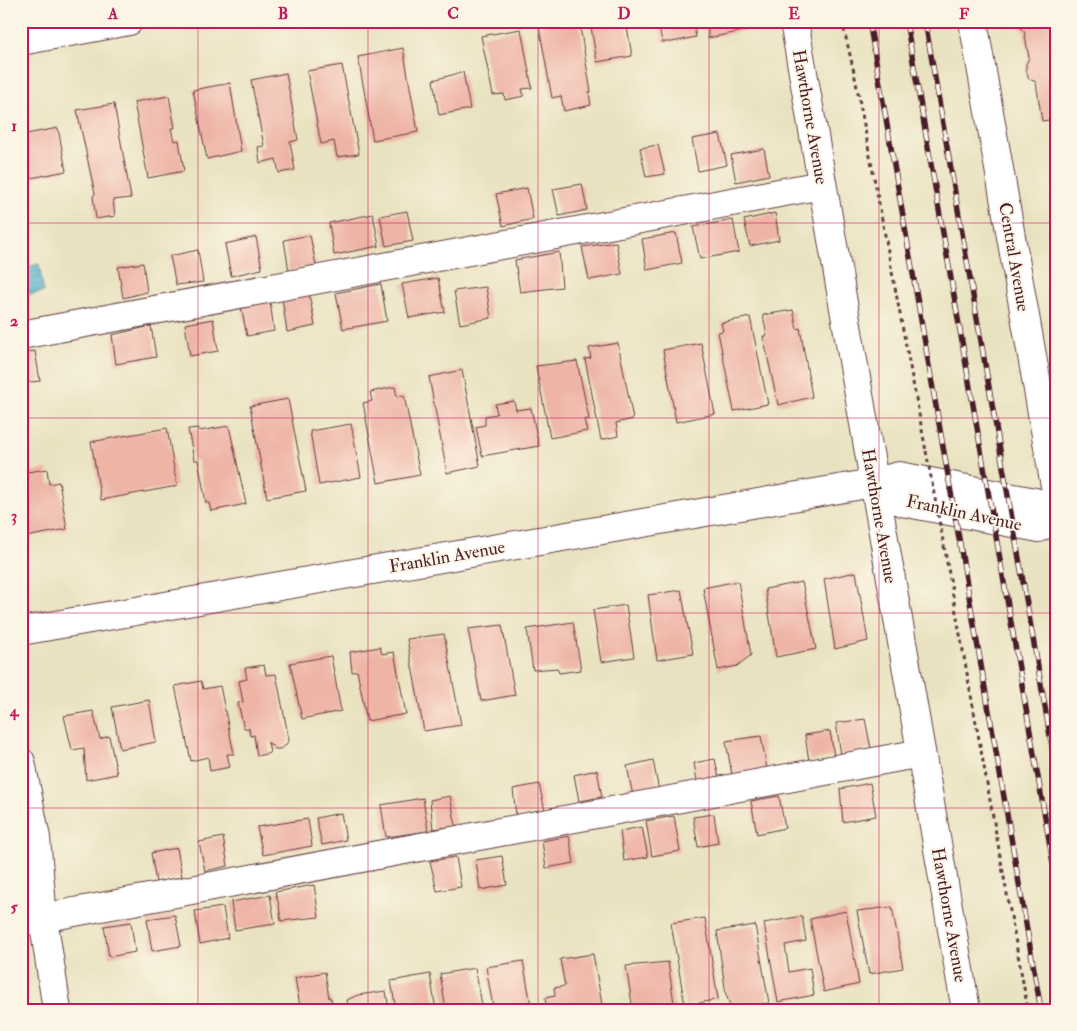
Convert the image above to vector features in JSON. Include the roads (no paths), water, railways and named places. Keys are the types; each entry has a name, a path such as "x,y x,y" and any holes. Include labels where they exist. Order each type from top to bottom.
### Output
{"street":[{"path":"21,41 129,21"},
{"name":"Hawthorne Avenue","path":"794,21 966,1010"},
{"name":"Central Avenue","path":"973,21 1056,492"},
{"path":"21,335 822,185"},
{"name":"Franklin Avenue","path":"21,631 873,483 899,476 1035,502 1056,512"},
{"name":"Franklin Avenue","path":"873,483 902,502 1039,528 1056,516"},
{"path":"32,920 921,753"},
{"path":"21,762 36,838 32,920 57,1010"}],"water":[{"path":"39,264 44,292 21,296 21,271 26,267"}],"railway":[{"path":"869,21 1041,1010"},
{"path":"906,21 1056,880"},
{"path":"925,21 1056,770"}]}
